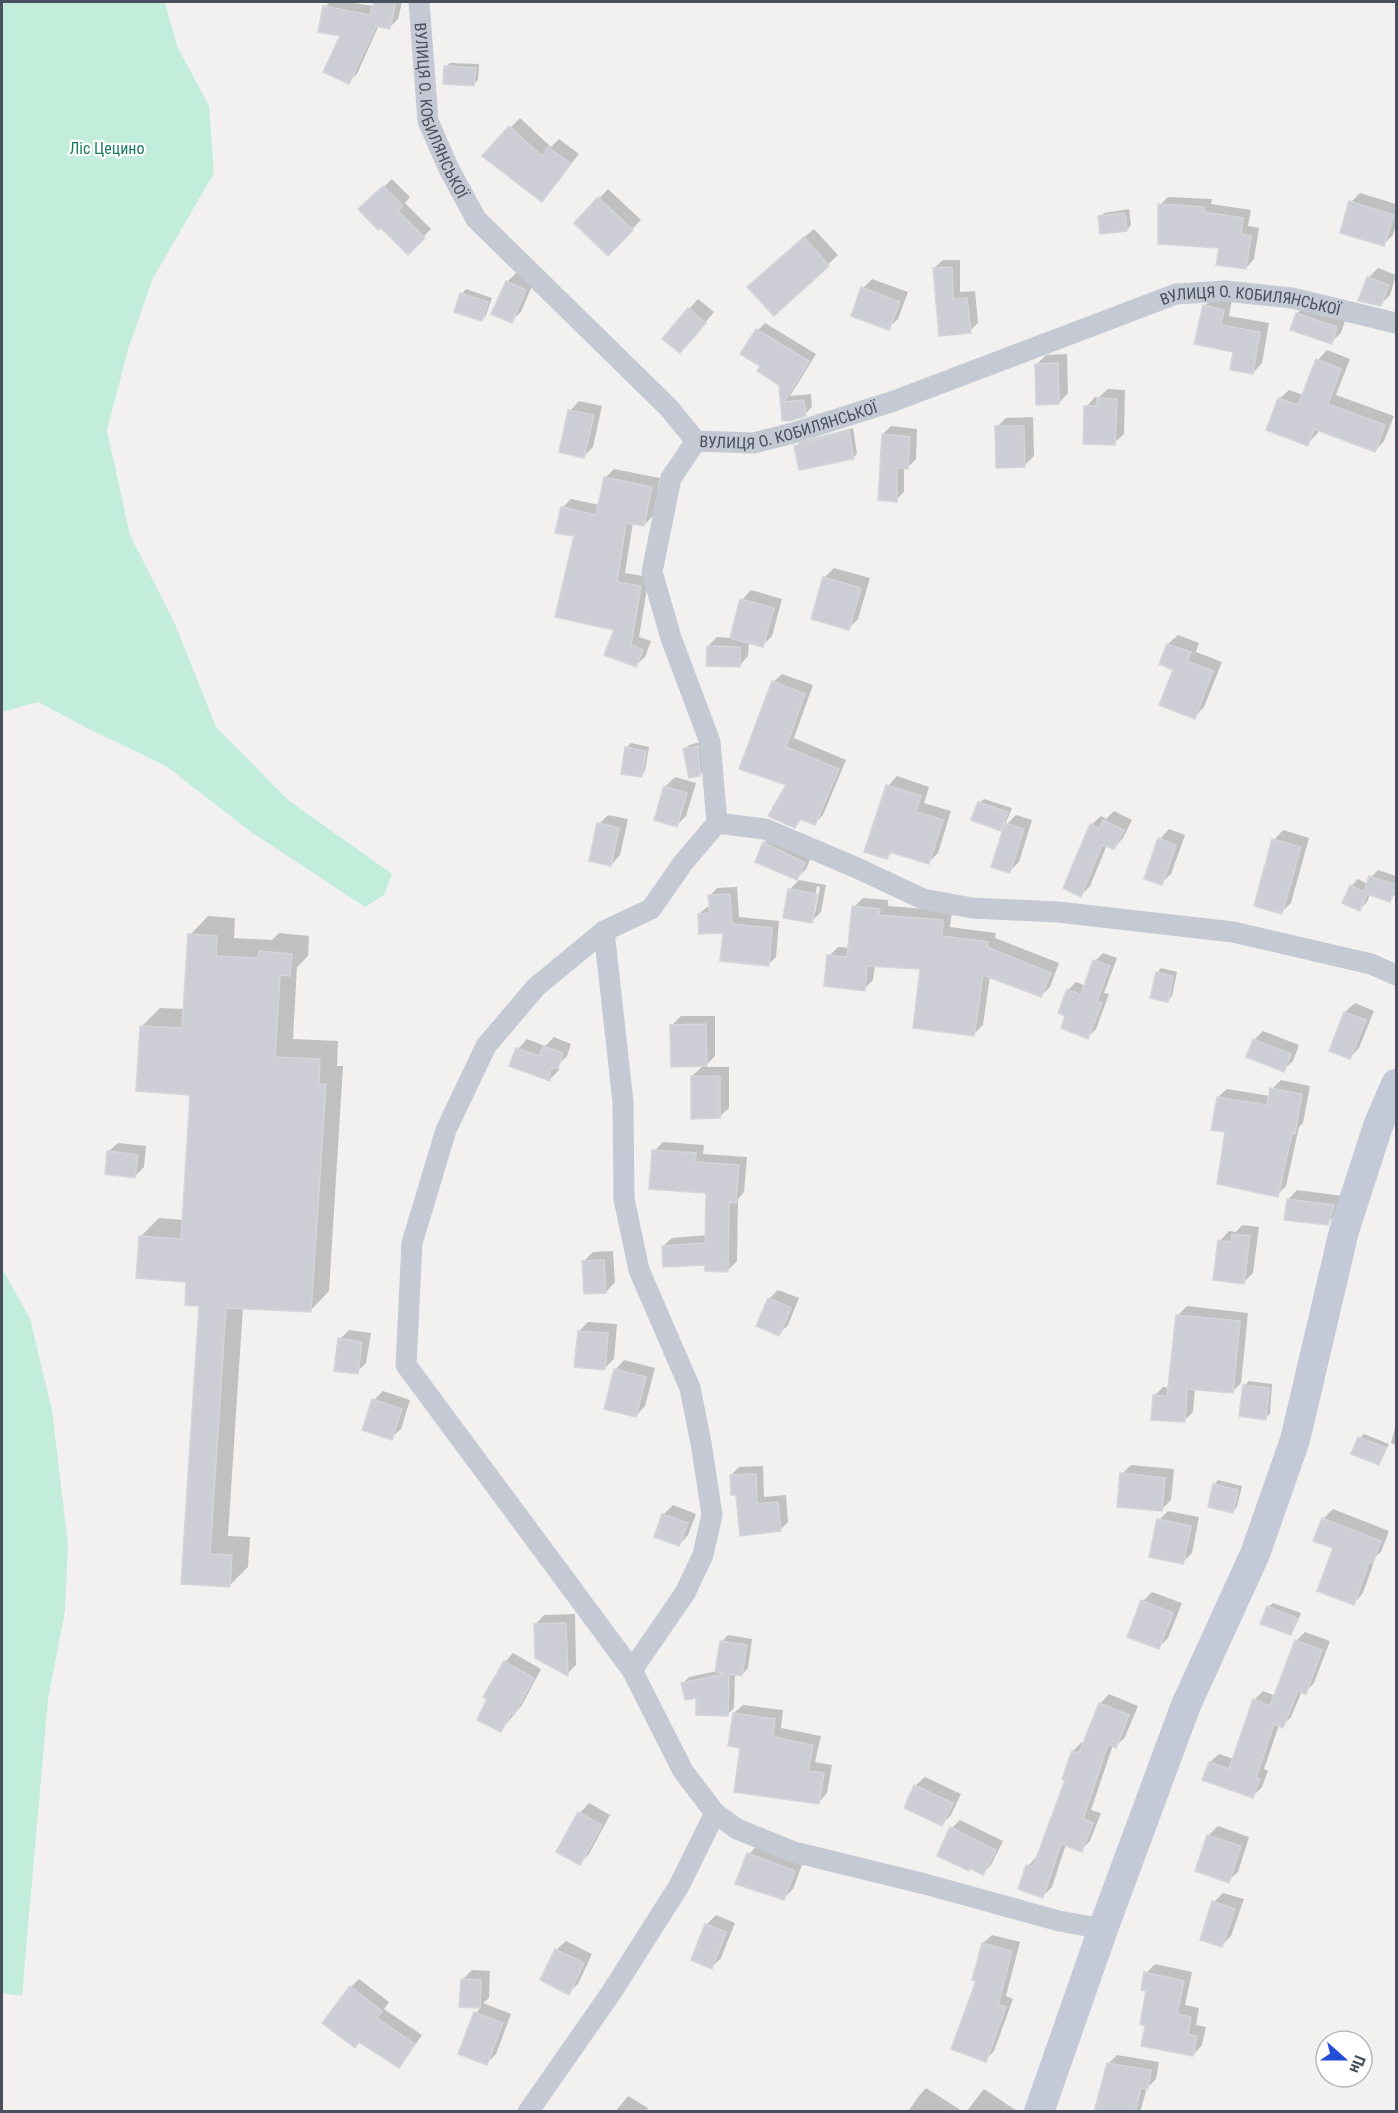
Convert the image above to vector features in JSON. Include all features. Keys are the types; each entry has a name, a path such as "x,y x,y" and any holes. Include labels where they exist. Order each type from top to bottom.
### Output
{"main road":[{"path":"1039,2112 1102,1929 1186,1705 1255,1554 1294,1440 1344,1231 1378,1126 1396,1084"}],"street":[{"name":"ВУЛИЦЯ О. КОБИЛЯНСЬКОЇ","path":"419,2 428,121 449,169 476,219 668,407 696,441 754,443 794,434 894,401 1176,294 1226,291 1292,298 1396,323"},
{"path":"696,441 671,478 652,572 671,638 710,742 717,823 683,863 651,909 604,932 536,987 486,1046 446,1130 412,1243 406,1365 632,1670 683,1771 715,1813 737,1829 794,1852 925,1884 1059,1921 1102,1929"},
{"path":"717,823 765,829 857,867 923,898 972,908 1058,912 1233,932 1371,964 1396,975"},
{"path":"604,932 623,1102 624,1199 639,1270 690,1388 712,1515 703,1555 685,1593 632,1670"},
{"path":"528,2112 611,1993 679,1886 715,1813"}],"green space":[{"name":"Ліс Цецино","path":"2,2 165,2 177,46 209,106 214,173 152,280 127,353 107,431 130,535 175,624 216,727 288,800 392,874 384,895 365,907 251,832 166,766 38,702 2,712"},
{"path":"2,1268 30,1319 52,1410 68,1544 65,1611 48,1699 22,1996 2,1993"}],"building":[{"path":"374,2 396,2 390,29 376,26 349,84 323,72 340,36 318,32 323,6 370,15"},
{"path":"444,66 476,68 474,86 443,84"},
{"path":"509,126 542,156 548,147 571,164 542,202 482,156"},
{"path":"383,186 403,206 398,211 425,238 408,255 381,228 378,230 358,209"},
{"path":"598,197 633,230 608,256 574,223"},
{"path":"1349,201 1394,215 1384,246 1340,233"},
{"path":"1158,204 1204,207 1204,212 1243,218 1241,234 1251,236 1246,269 1216,265 1219,248 1158,244"},
{"path":"1125,213 1127,231 1100,234 1098,216"},
{"path":"804,237 829,266 774,316 747,287"},
{"path":"952,267 953,299 967,298 971,333 939,336 933,268"},
{"path":"1367,277 1389,285 1381,306 1358,301"},
{"path":"506,281 526,290 512,323 491,314"},
{"path":"861,287 900,302 889,330 851,316"},
{"path":"460,293 488,302 482,321 454,312"},
{"path":"1203,305 1224,310 1221,325 1260,332 1253,374 1230,370 1233,352 1194,344"},
{"path":"688,308 706,323 680,353 662,339"},
{"path":"1296,313 1337,327 1332,344 1290,330"},
{"path":"756,329 809,361 784,402 804,400 806,416 789,421 782,420 779,385 757,371 760,366 740,354"},
{"path":"1316,359 1341,369 1328,404 1385,425 1375,452 1314,429 1308,446 1266,430 1278,398 1298,405"},
{"path":"1058,363 1059,404 1036,405 1035,364"},
{"path":"1097,398 1117,399 1115,445 1083,444 1084,406 1096,406"},
{"path":"568,410 594,415 584,458 559,452"},
{"path":"995,426 1024,426 1025,467 996,468"},
{"path":"849,431 854,459 799,470 794,446"},
{"path":"882,434 910,437 908,469 897,468 897,502 878,500"},
{"path":"604,477 652,487 644,526 626,523 617,582 641,586 631,645 643,650 636,667 604,655 614,630 555,617 574,536 555,533 561,507 596,515"},
{"path":"823,577 861,588 849,630 811,619"},
{"path":"740,599 774,608 763,647 730,638"},
{"path":"1167,644 1191,652 1187,661 1213,671 1195,719 1159,705 1173,670 1159,664"},
{"path":"707,646 740,647 740,667 706,666"},
{"path":"772,681 805,694 786,747 839,769 815,825 800,819 795,828 768,816 786,785 739,769"},
{"path":"698,746 700,776 689,778 683,749"},
{"path":"625,747 646,751 642,777 621,774"},
{"path":"886,785 921,796 916,812 943,820 929,864 890,852 887,859 864,852"},
{"path":"664,786 687,793 677,827 654,820"},
{"path":"978,802 1008,812 1001,831 971,820"},
{"path":"1103,820 1124,830 1114,849 1102,845 1081,897 1063,888 1090,824 1099,829"},
{"path":"597,823 619,828 611,866 589,861"},
{"path":"1005,823 1024,829 1010,873 991,867"},
{"path":"1158,838 1176,845 1162,885 1144,879"},
{"path":"1272,839 1301,847 1282,914 1254,906"},
{"path":"763,842 805,863 797,880 755,862"},
{"path":"1369,876 1396,885 1390,902 1367,894 1360,911 1342,903 1350,885 1364,892"},
{"path":"788,889 817,894 812,923 783,918"},
{"path":"730,894 732,924 772,928 769,966 720,961 723,933 699,934 698,914 710,913 708,895"},
{"path":"852,906 880,909 879,915 943,920 942,936 988,942 987,947 1051,973 1041,997 983,975 974,1036 913,1028 920,969 867,966 865,991 824,986 827,955 847,957"},
{"path":"188,934 217,936 216,956 258,958 259,951 292,954 290,976 280,975 275,1057 320,1059 319,1084 326,1084 311,1312 226,1308 210,1554 232,1555 230,1587 181,1584 199,1306 185,1305 186,1282 136,1278 139,1236 181,1239 190,1095 136,1091 140,1026 182,1028"},
{"path":"1093,960 1110,966 1097,1001 1102,1003 1088,1039 1061,1028 1065,1016 1058,1013 1067,989 1081,995"},
{"path":"1156,972 1173,976 1168,1002 1150,998"},
{"path":"1344,1012 1366,1020 1350,1059 1329,1051"},
{"path":"706,1024 707,1066 671,1067 670,1025"},
{"path":"1253,1039 1291,1054 1284,1072 1246,1057"},
{"path":"543,1046 563,1053 558,1068 550,1068 550,1081 509,1066 516,1048 539,1056"},
{"path":"691,1076 720,1076 720,1118 691,1119"},
{"path":"1270,1088 1302,1094 1295,1134 1292,1133 1278,1197 1217,1184 1225,1132 1211,1130 1217,1097 1267,1105"},
{"path":"652,1150 696,1153 695,1162 739,1165 736,1203 729,1202 728,1272 705,1271 705,1265 663,1267 662,1246 705,1243 706,1193 649,1189"},
{"path":"107,1151 138,1155 135,1178 105,1174"},
{"path":"1287,1199 1334,1205 1328,1225 1284,1220"},
{"path":"1232,1234 1250,1236 1244,1284 1213,1280 1218,1240 1231,1242"},
{"path":"604,1260 606,1293 584,1294 582,1261"},
{"path":"768,1298 791,1308 779,1336 756,1326"},
{"path":"1176,1315 1240,1321 1233,1393 1187,1389 1185,1422 1151,1420 1153,1395 1167,1396"},
{"path":"578,1331 608,1333 605,1370 574,1367"},
{"path":"338,1338 362,1342 358,1374 334,1371"},
{"path":"614,1369 646,1377 636,1417 604,1409"},
{"path":"1243,1385 1269,1388 1266,1420 1239,1416"},
{"path":"372,1399 402,1409 392,1440 362,1430"},
{"path":"1358,1437 1386,1448 1379,1465 1351,1454"},
{"path":"1120,1473 1165,1478 1162,1511 1117,1507"},
{"path":"756,1474 757,1504 778,1502 781,1531 740,1536 736,1495 731,1495 730,1475"},
{"path":"1213,1484 1238,1490 1233,1513 1208,1507"},
{"path":"662,1514 688,1523 679,1546 654,1537"},
{"path":"1322,1518 1381,1541 1372,1563 1369,1562 1354,1605 1317,1591 1333,1548 1313,1541"},
{"path":"1157,1519 1191,1526 1183,1564 1149,1557"},
{"path":"1141,1600 1173,1613 1159,1649 1127,1637"},
{"path":"1267,1606 1297,1618 1291,1635 1260,1624"},
{"path":"566,1623 568,1676 535,1658 534,1624"},
{"path":"1295,1640 1322,1650 1306,1694 1298,1691 1283,1728 1274,1724 1256,1778 1260,1779 1253,1798 1202,1780 1209,1762 1229,1769 1253,1699 1270,1706"},
{"path":"720,1641 747,1645 742,1676 729,1674 728,1716 696,1715 696,1698 685,1700 681,1683 725,1674 715,1672"},
{"path":"504,1661 534,1678 514,1715 511,1713 501,1732 477,1720 487,1699 483,1697"},
{"path":"1099,1703 1129,1715 1116,1748 1108,1744 1083,1819 1093,1823 1082,1852 1061,1844 1043,1898 1018,1889 1026,1865 1033,1867 1065,1780 1062,1779 1072,1751 1079,1753"},
{"path":"733,1713 775,1719 773,1737 813,1745 808,1771 824,1773 819,1804 734,1792 740,1748 728,1746"},
{"path":"914,1785 953,1803 942,1826 904,1808"},
{"path":"578,1812 602,1825 580,1865 556,1852"},
{"path":"950,1827 996,1850 983,1875 937,1856"},
{"path":"1207,1835 1241,1846 1229,1883 1195,1871"},
{"path":"747,1853 795,1871 784,1900 735,1884"},
{"path":"1212,1901 1235,1909 1222,1947 1200,1940"},
{"path":"705,1924 726,1932 712,1969 691,1960"},
{"path":"982,1943 1012,1951 998,2005 1006,2007 986,2062 951,2049 976,1981 972,1980"},
{"path":"555,1949 584,1963 569,1995 540,1980"},
{"path":"1144,1972 1184,1981 1177,2014 1191,2017 1188,2034 1197,2036 1193,2056 1141,2046 1145,2026 1140,2024 1146,1991 1141,1990"},
{"path":"461,1979 481,1980 480,2008 459,2007"},
{"path":"350,1986 382,2011 377,2018 415,2044 399,2068 359,2042 355,2048 322,2023"},
{"path":"474,2012 503,2023 487,2065 458,2054"},
{"path":"1107,2063 1151,2070 1148,2089 1141,2088 1135,2112 1094,2112"}]}
